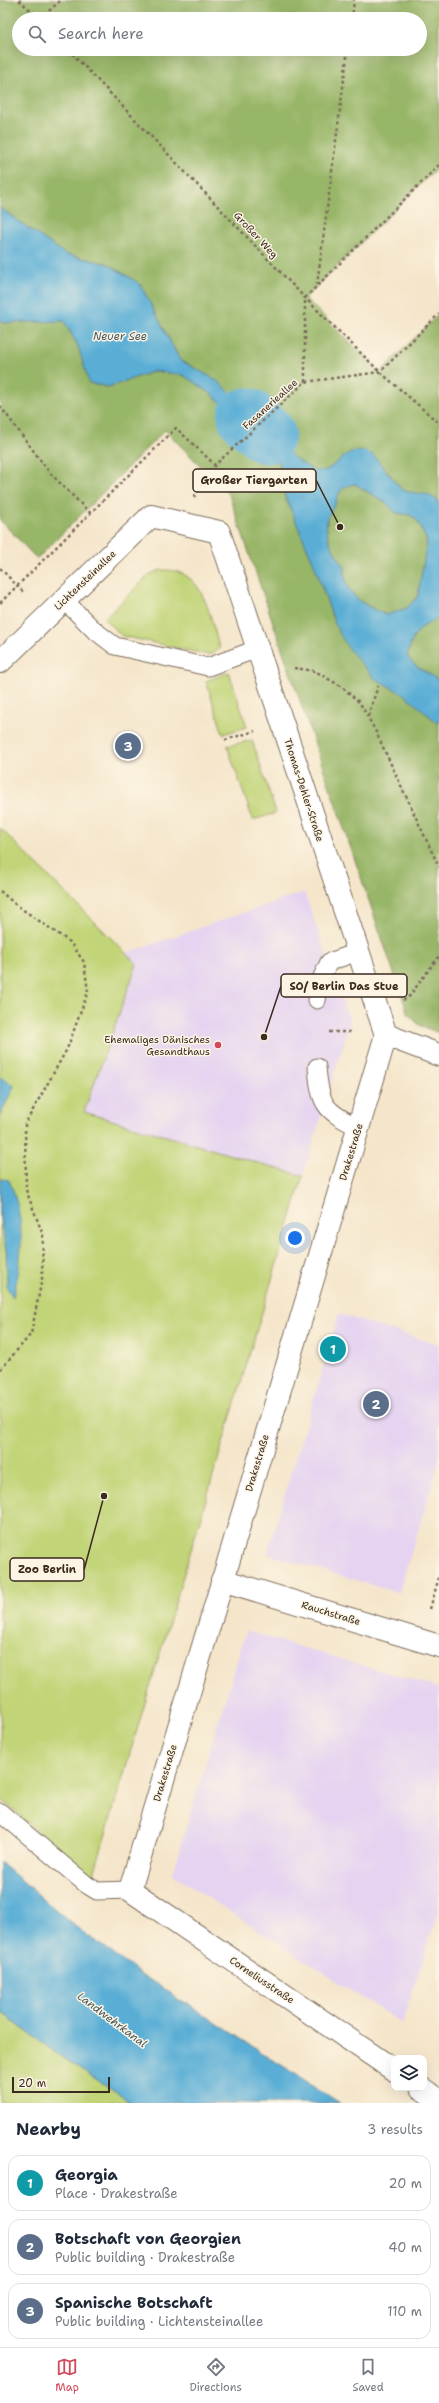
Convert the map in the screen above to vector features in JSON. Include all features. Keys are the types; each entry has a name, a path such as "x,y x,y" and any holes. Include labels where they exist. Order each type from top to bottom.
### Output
{"street":[{"name":"Lichtensteinallee","path":"0,662 151,516 177,522"},
{"name":"Thomas-Dehler-Straße","path":"177,522 220,532 257,649 386,1035"},
{"path":"386,1035 439,1055"},
{"name":"Drakestraße","path":"130,1890 386,1035"},
{"name":"Rauchstraße","path":"222,1580 439,1646"},
{"name":"Corneliusstraße","path":"130,1890 391,2068"},
{"path":"426,2091 439,2100"}],"lane":[{"path":"64,600 94,630 115,646 208,667 257,649"},
{"path":"317,1000 321,979 329,962 358,952"},
{"path":"317,1067 319,1093 324,1106 337,1117 358,1127"},
{"path":"0,1812 87,1885 97,1891 130,1890"}],"path":[{"path":"19,0 32,12"},
{"path":"48,12 61,0"},
{"path":"353,12 354,0"},
{"name":"Großer Weg","path":"75,56 305,298 380,372 439,423"},
{"path":"317,285 347,56"},
{"path":"305,382 305,298 439,165"},
{"path":"380,372 439,314"},
{"name":"Fasanerieallee","path":"177,522 215,465 305,382 380,372"},
{"path":"0,406 50,473 91,514"},
{"path":"0,603 176,428 215,465"},
{"path":"0,568 23,592"},
{"path":"289,667 315,671 342,687 360,704 368,717 439,867"},
{"path":"368,717 378,686"},
{"path":"225,740 258,730"},
{"path":"0,891 16,905 70,942 84,962 88,992 67,1049 26,1124 26,1190 43,1235 42,1279 31,1334 0,1370"},
{"path":"403,1000 408,998 439,956"},
{"path":"329,1032 353,1032"},
{"path":"430,1609 439,1576"}],"shaded area":[{"name":"Ehemaliges Dänisches Gesandthaus","path":"304,892 350,1022 303,1176 84,1112 137,964 126,953"},
{"path":"339,1314 439,1345 439,1462 399,1593 267,1554"},
{"path":"246,1631 439,1688 439,1909 402,2024 172,1874"}],"green space":[{"path":"0,0 439,0 439,166 305,298 380,372 439,314 439,504 436,499 407,493 401,489 388,472 355,451 331,468 318,471 310,470 294,459 270,430 260,441 280,464 285,496 314,564 336,627 374,678 405,695 439,724 439,1033 419,1025 408,1014 229,495 165,430 37,559 0,520 0,318 3,322 64,321 78,346 89,383 108,387 155,371 183,375 209,392 242,422 216,380 180,360 140,284 108,264 65,254 0,208"},
{"path":"355,484 387,504 396,513 410,515 417,520 427,541 418,596 407,608 387,615 363,603 351,592 345,577 345,567 335,551 327,533 329,515 339,493 347,486"},
{"path":"161,570 176,571 187,576 196,585 203,596 208,609 220,649 209,655 122,636 104,619 150,574"},
{"path":"439,618 439,681 414,664 407,656 417,632 421,628"},
{"path":"229,672 247,727 223,734 206,681"},
{"path":"252,740 276,813 253,820 227,746"},
{"path":"0,828 137,964 84,1112 303,1176 92,1880 0,1798"},
{"path":"0,2012 67,2061 132,2103 0,2103"}],"water":[{"name":"Neuer See","path":"0,208 65,254 108,264 140,284 180,360 216,380 252,411 242,422 209,392 183,375 155,371 108,387 89,383 78,346 64,321 3,323 0,318"},
{"path":"270,430 293,457 314,471 327,470 350,452 364,451 373,455 401,489 431,496 436,499 439,504 439,618 421,628 417,632 407,656 414,664 439,681 439,724 405,695 374,678 348,648 336,627 314,564 285,496 280,464 260,441","holes":["355,484 387,504 396,513 410,515 417,520 427,541 418,596 407,608 386,615 362,603 351,592 345,577 345,567 329,540 327,534 327,521 341,490 350,485"]},
{"path":"0,1076 14,1086 0,1116"},
{"path":"0,1179 9,1180 18,1209 20,1224 21,1253 13,1297 7,1288 6,1251 0,1217"},
{"name":"Landwehrkanal","path":"0,1862 76,1927 136,1971 340,2103 132,2103 67,2061 0,2012"}],"waterway":[{"path":"247,417 266,434"}],"place":[{"name":"Großer Tiergarten","path":"340,527"},
{"name":"Spanische Botschaft","path":"128,746"},
{"name":"SO/ Berlin Das Stue","path":"264,1037"},
{"name":"Ehemaliges Dänisches Gesandthaus","path":"218,1045"},
{"name":"Georgia","path":"333,1349"},
{"name":"Botschaft von Georgien","path":"376,1404"},
{"name":"Zoo Berlin","path":"104,1496"}]}
